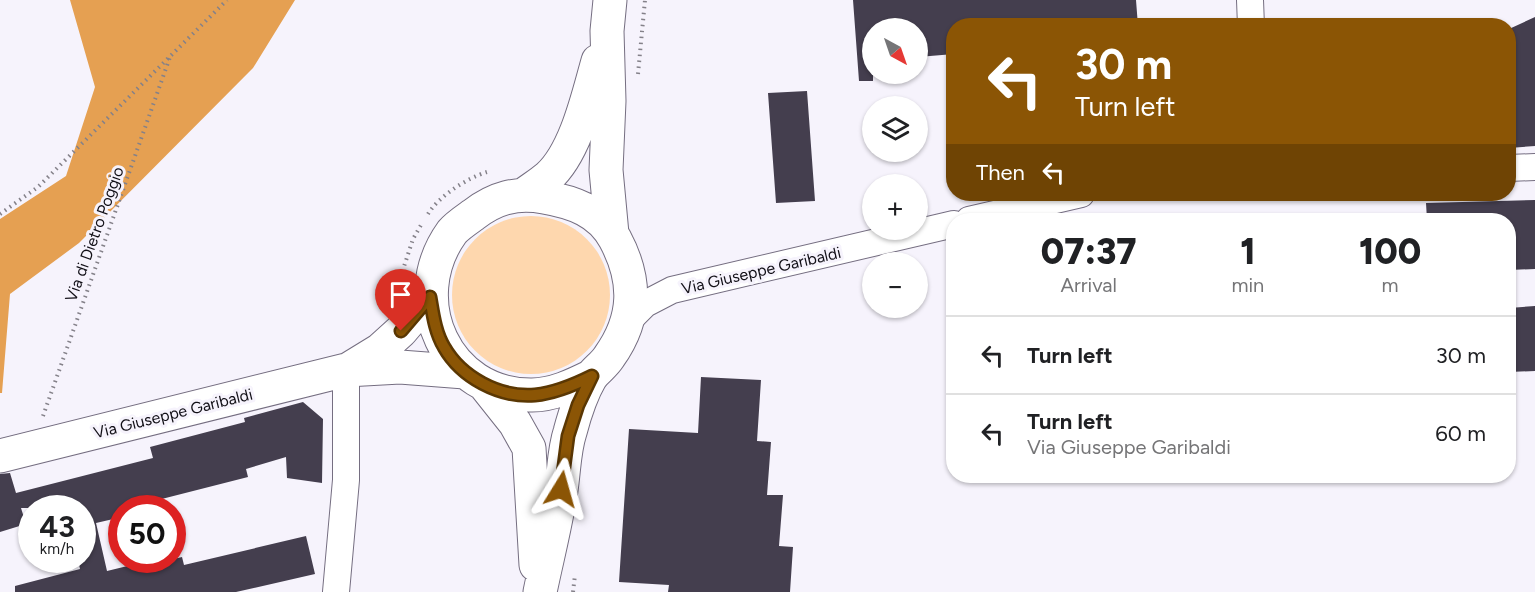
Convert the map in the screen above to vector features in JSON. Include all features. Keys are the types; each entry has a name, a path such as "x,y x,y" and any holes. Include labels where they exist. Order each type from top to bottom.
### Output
{"main road":[{"path":"525,194 549,176 563,158 575,133 609,15"},
{"path":"539,592 555,522 568,436 578,405 592,376 608,359 622,338 632,293 630,276 618,245 606,170 609,15"},
{"path":"539,592 528,448 515,423 444,346 434,321 430,297 433,269 452,231 488,203 525,194 569,201 592,213 618,245"},
{"name":"Via Giuseppe Garibaldi","path":"346,370 380,350 401,331 430,297"},
{"name":"Via Giuseppe Garibaldi","path":"0,456 346,370 400,367 474,378"},
{"path":"474,378 509,393 534,395 569,387 592,376"}],"street":[{"path":"1250,0 1251,18"},
{"path":"1516,168 1535,167"},
{"path":"999,213 1051,201"},
{"name":"Via Giuseppe Garibaldi","path":"627,322 645,304 672,290 946,226"},
{"name":"Via Giuseppe Garibaldi","path":"618,245 656,286 672,290"},
{"path":"336,592 346,480 346,370"}],"path":[{"name":"Via di Dietro Poggio","path":"0,214 38,187 227,0"},
{"name":"Via di Dietro Poggio","path":"41,420 171,57"}],"shaded area":[{"path":"70,0 295,0 253,68 79,243 10,294 2,393 0,393 0,219 66,176 95,87"},
{"path":"531,216 546,217 561,222 575,229 587,239 597,251 604,265 609,280 609,310 604,325 597,339 587,351 575,361 561,368 546,373 531,374 516,373 501,368 487,361 475,351 465,339 458,325 453,310 452,295 453,280 458,265 465,251 475,239 487,229 501,222 516,217"}],"building":[{"path":"853,0 1136,0 1137,18 946,18 946,55 928,56 928,18 862,18 862,81 859,81"},
{"path":"1535,17 1535,146 1516,147 1516,26"},
{"path":"807,91 815,201 776,203 768,93"},
{"path":"1535,200 1535,269 1516,270 1516,213 1427,213 1426,203"},
{"path":"1535,306 1535,371 1516,372 1516,307"},
{"path":"701,377 761,380 757,441 771,442 767,495 783,495 779,546 793,547 790,592 668,592 669,585 619,582 629,429 698,433"},
{"path":"303,402 323,419 322,483 287,478 286,457 246,469 248,477 177,495 108,495 108,520 96,523 96,495 18,495 18,526 0,532 0,474 10,473 16,493 153,458 150,447 245,422 244,418"},
{"path":"96,523 108,573 186,573 186,565 306,536 315,574 236,592 15,592 15,586 65,573 96,573"}],"route":[{"path":"401,331 430,297 434,321 444,346 465,372 484,384 509,393 534,395 569,387 592,376 578,405 568,436 561,489"}]}
